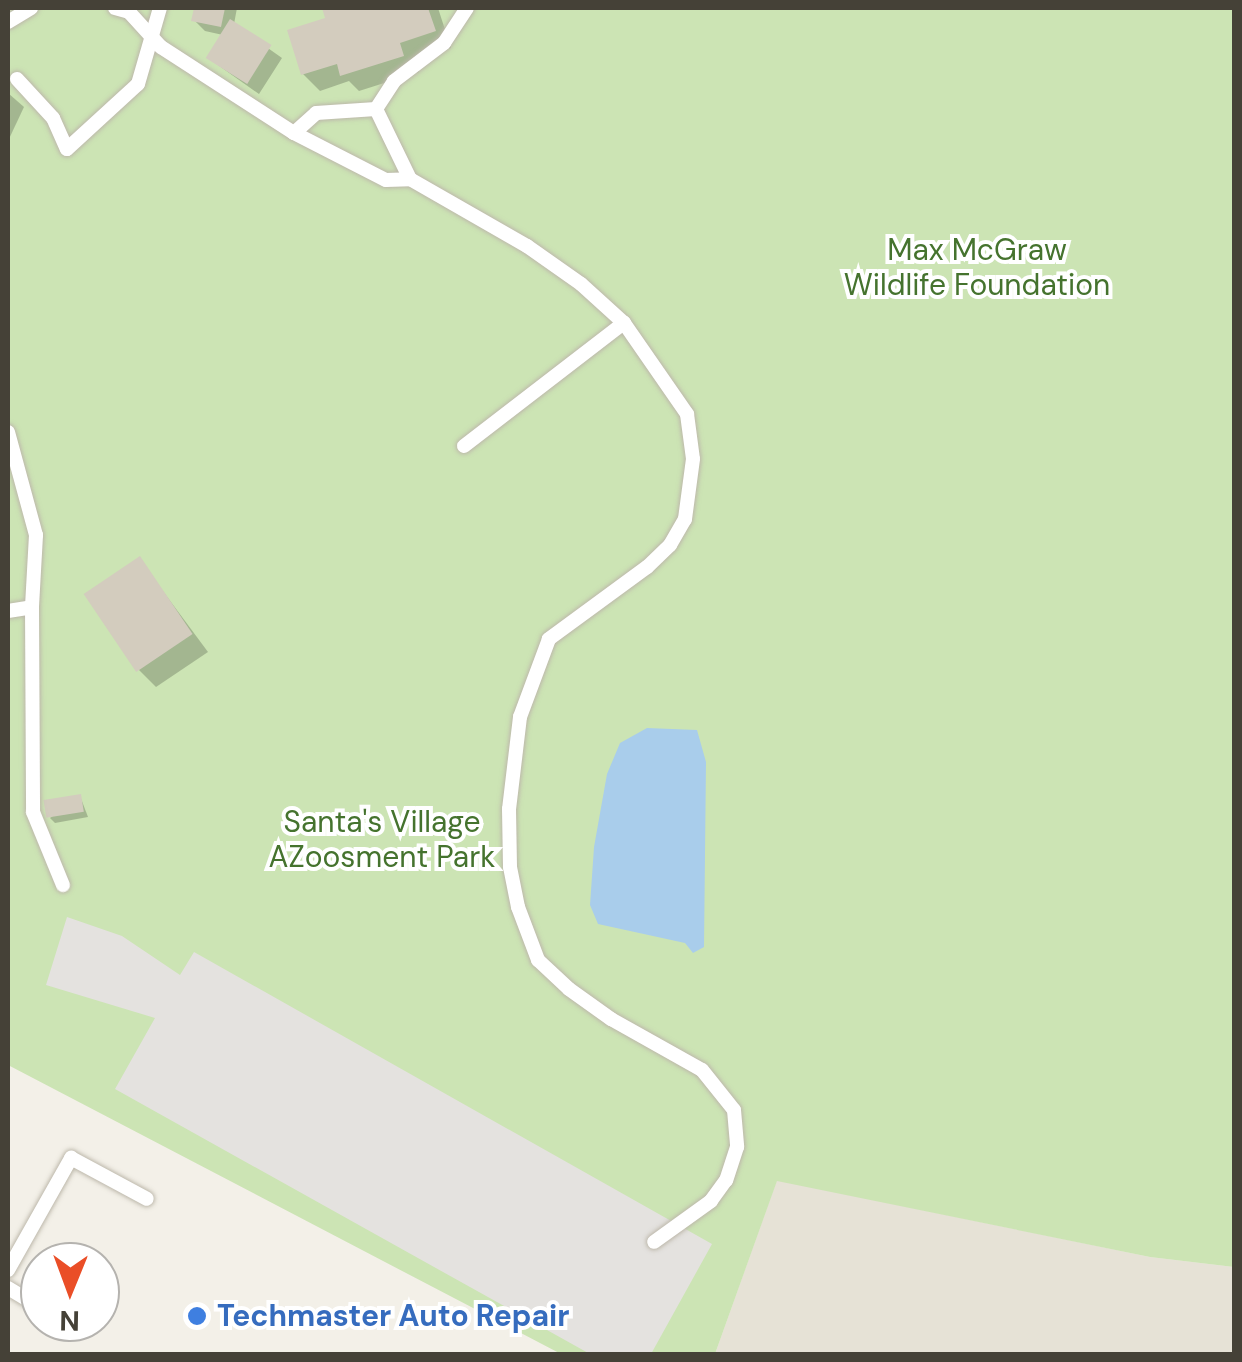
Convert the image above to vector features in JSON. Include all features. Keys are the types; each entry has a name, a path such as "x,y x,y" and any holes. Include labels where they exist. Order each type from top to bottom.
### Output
{"lane":[{"path":"8,22 31,8"},
{"path":"116,8 129,12 151,36 294,133 386,180 410,178"},
{"path":"16,79 53,118 66,149 138,84 160,8"},
{"path":"376,109 394,80 444,44 467,8"},
{"path":"294,133 316,113 376,109"},
{"path":"376,109 410,178 527,246 581,284 624,323 687,414 694,459 685,519 670,545 647,567 550,639 520,717 509,809 510,866 518,907 538,960 569,990 610,1019 702,1070 734,1110 737,1147 726,1180 711,1201 654,1242"},
{"path":"464,446 624,323"},
{"path":"8,432 36,535 32,607 33,812 62,885"},
{"path":"8,611 32,607"},
{"path":"8,1270 71,1158 148,1199"}],"shaded area":[{"path":"67,917 122,936 180,975 194,952 712,1244 651,1354 590,1354 115,1089 155,1018 46,985"},
{"path":"777,1180 1150,1257 1234,1267 1234,1354 715,1354"}],"green space":[{"name":"Santa's Village AZoosment Park","path":"8,8 1234,8 1234,1267 1150,1257 777,1181 715,1354 561,1354 8,1065"}],"water":[{"path":"647,728 697,730 706,762 704,947 693,953 685,943 598,924 590,905 594,847 607,774 620,743"}],"building":[{"path":"194,8 225,8 221,27 191,21"},
{"path":"322,8 428,8 436,31 400,43 404,56 340,76 337,64 301,75 287,30 325,18"},
{"path":"230,19 272,45 247,84 206,58"},
{"path":"140,556 193,634 136,672 84,594"},
{"path":"81,794 84,812 46,818 43,800"}],"place":[{"name":"Techmaster Auto Repair","path":"197,1316"}],"park label":[{"name":"Max McGraw Wildlife Foundation","path":"977,267"}]}
